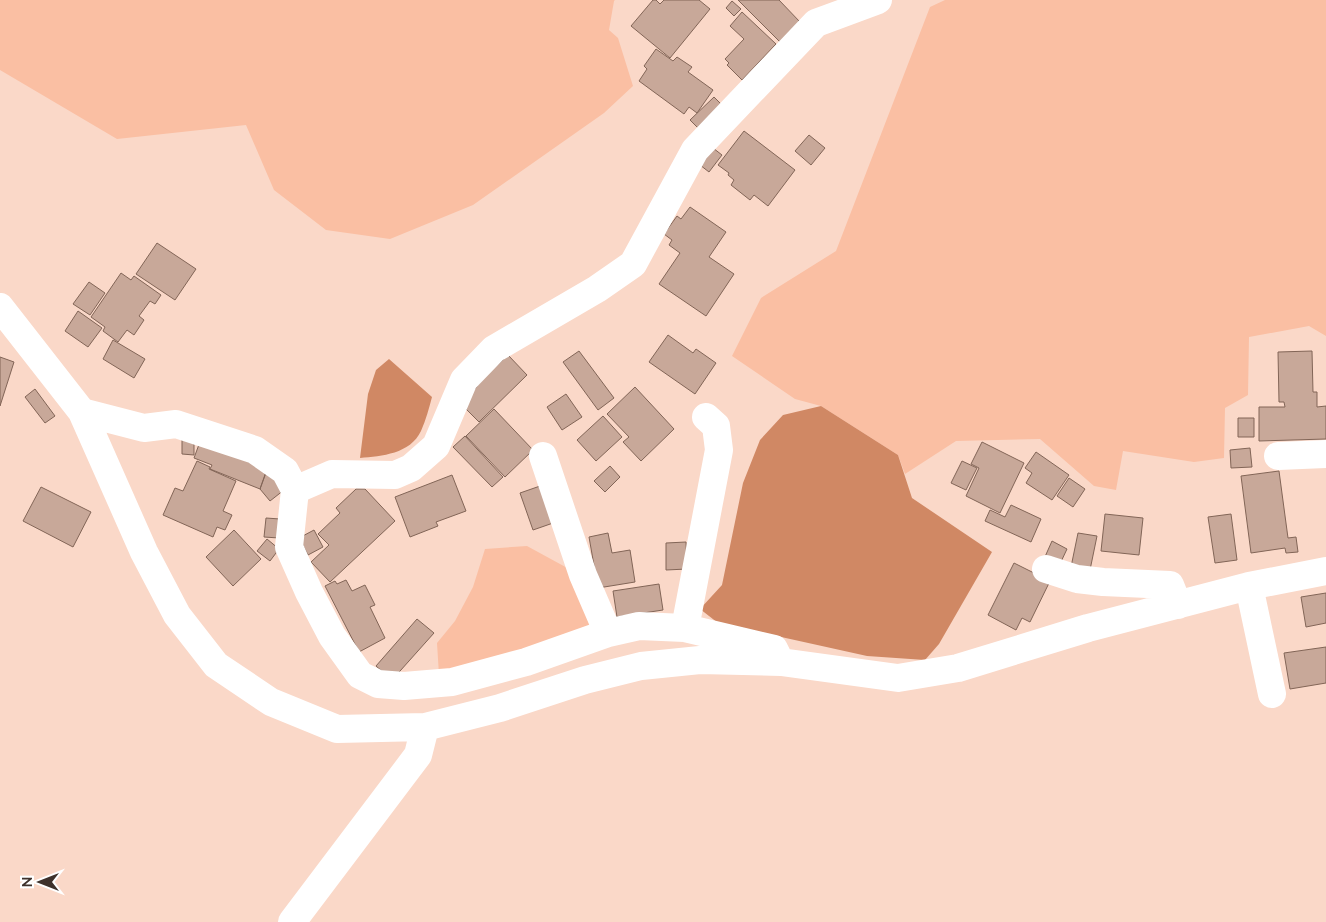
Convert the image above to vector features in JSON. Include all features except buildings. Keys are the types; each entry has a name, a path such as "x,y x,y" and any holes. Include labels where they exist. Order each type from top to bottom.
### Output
{"street":[{"path":"295,490 332,474 394,475 411,468 436,446 464,380 494,349 597,289 633,264 695,150 816,23 878,0"},
{"path":"0,307 82,412 144,552 178,615 216,665 271,702 337,729 424,728 500,708 585,680 641,666 700,660 781,662 898,678 958,668 1088,628 1249,586 1326,571"},
{"path":"82,412 144,428 176,424 255,450 285,471 295,490 289,547 309,592 332,636 360,675 378,684 404,686 452,682 526,662 608,633 639,626 685,628 774,649 781,662"},
{"path":"685,628 719,450 716,426 706,417"},
{"path":"1278,456 1326,454"},
{"path":"542,456 583,575 608,633"},
{"path":"1046,570 1077,579 1170,585 1178,605"},
{"path":"1249,586 1272,694"},
{"path":"292,922 418,754 424,728"}],"shaded area":[{"path":"0,0 615,0 609,30 618,38 633,86 604,113 473,205 390,239 326,230 274,190 246,125 117,139 0,70"},
{"path":"945,0 1326,0 1326,336 1309,326 1249,337 1248,395 1225,408 1224,458 1194,462 1123,451 1116,490 1094,486 1040,439 956,441 905,474 898,455 821,406 795,399 732,356 761,298 836,251 930,7"},
{"path":"389,359 432,397 429,410 421,431 410,445 386,455 360,458 368,394 376,370"},
{"path":"821,406 898,455 912,498 992,552 939,644 925,660 867,656 718,623 700,609 722,585 743,483 760,440 783,415"},
{"path":"527,546 571,570 593,629 439,675 437,643 455,621 473,587 485,549"}]}
